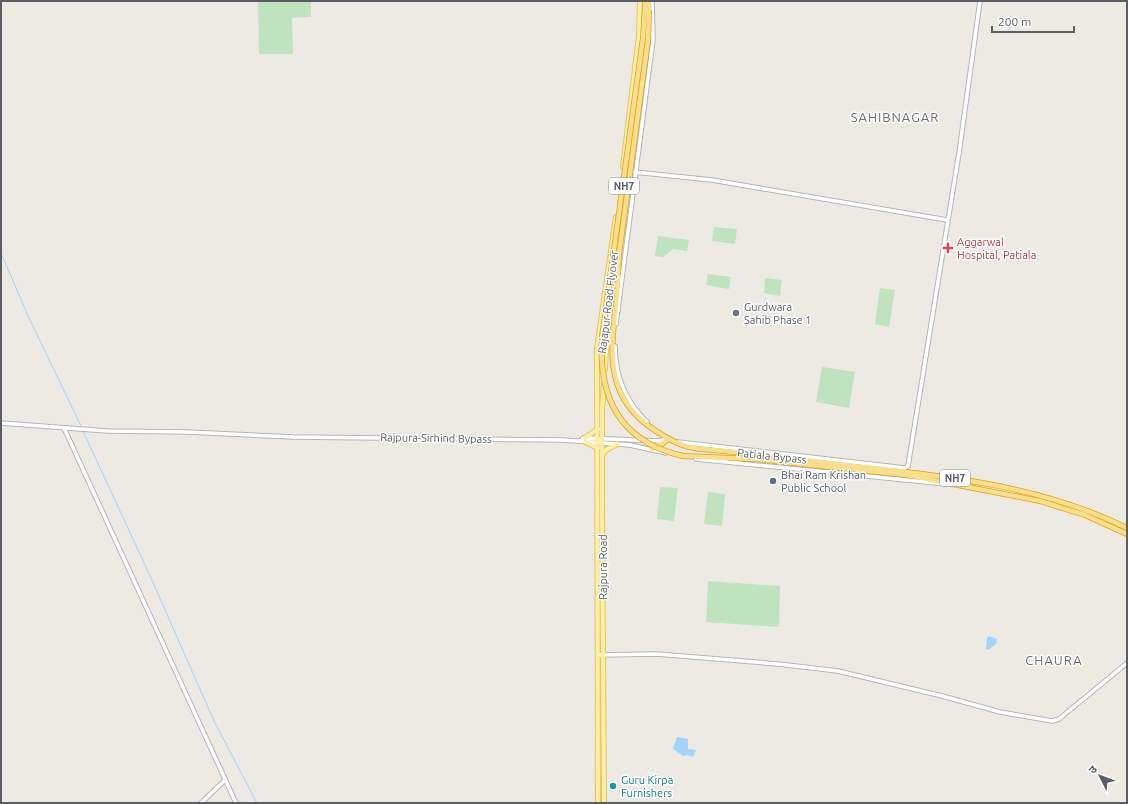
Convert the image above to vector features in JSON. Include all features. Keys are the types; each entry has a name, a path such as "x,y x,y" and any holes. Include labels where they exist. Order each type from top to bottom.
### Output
{"highway":[{"name":"Rajapur Road Flyover","path":"619,254 646,55 647,10 644,1"},
{"name":"Rajapur Road Flyover","path":"649,1 602,337 601,363 604,385 615,410 629,428 655,448 683,456 775,459 907,475 958,484"},
{"name":"Rajpura Road","path":"611,348 619,254"},
{"name":"Patiala Bypass","path":"611,348 614,373 624,399 644,423 667,439 686,447 775,459 920,472 991,485 1059,501 1127,528"},
{"path":"652,449 654,446 665,443 667,439"},
{"name":"NH7","path":"958,484 1040,501 1086,515 1127,534"}],"main road":[{"name":"Rajpura Road","path":"604,803 603,454 598,428 597,349 623,170 639,36 640,1"},
{"name":"Rajpura Road","path":"598,803 598,448 600,441 606,350 613,332"},
{"path":"598,428 585,440 598,448"},
{"path":"603,454 606,450 617,444"}],"street":[{"path":"652,1 653,40 616,322 615,349 619,381 625,394 639,414 655,429 678,442 905,468 908,466 967,98 980,1"},
{"path":"623,170 712,180 947,220"},
{"name":"Rajpura-Sirhind Bypass","path":"1,423 95,430 293,437 438,437 600,441"},
{"path":"66,428 236,803"},
{"path":"600,441 660,441 667,439"},
{"path":"600,441 652,449 684,457 920,482 958,484"},
{"path":"599,655 657,654 778,664 838,671 942,696 1000,712 1052,721 1059,718 1127,663"},
{"path":"201,803 225,780"}],"green space":[{"path":"258,1 311,1 311,17 292,18 293,54 259,54"},
{"path":"714,227 737,229 735,244 712,241"},
{"path":"658,236 689,240 687,251 673,249 663,257 655,256"},
{"path":"708,274 731,277 729,289 706,285"},
{"path":"765,278 782,280 780,296 764,293"},
{"path":"880,288 895,290 889,327 875,324"},
{"path":"822,367 855,372 849,408 816,402"},
{"path":"660,487 678,488 674,521 657,519"},
{"path":"708,492 725,494 722,526 704,524"},
{"path":"708,581 780,586 779,627 706,622"}],"water":[{"path":"989,636 997,639 996,644 988,650 986,648 987,638"},
{"path":"677,737 688,739 688,749 696,750 693,757 687,755 683,756 673,749"}],"waterway":[{"path":"1,253 29,318 82,428"},
{"path":"83,431 151,578 214,721 257,803"}],"place":[{"name":"Aggarwal Hospital, Patiala","path":"948,248"},
{"name":"Gurdwara Sahib Phase 1","path":"736,313"},
{"name":"Bhai Ram Krishan Public School","path":"773,481"},
{"name":"Guru Kirpa Furnishers","path":"613,786"}],"district":[{"name":"SAHIBNAGAR","path":"895,117"},
{"name":"CHAURA","path":"1054,660"}]}
